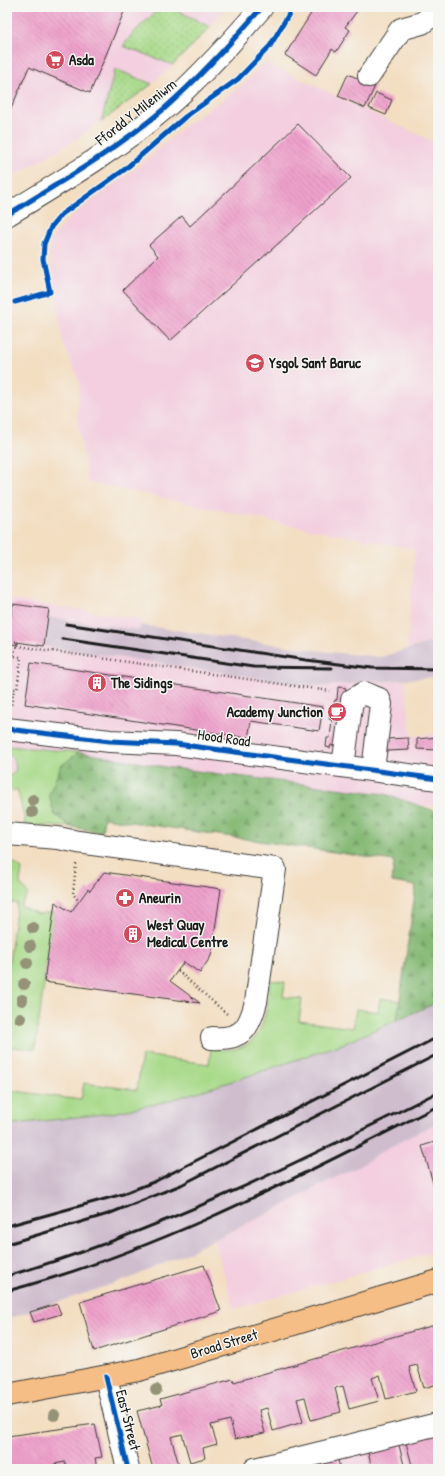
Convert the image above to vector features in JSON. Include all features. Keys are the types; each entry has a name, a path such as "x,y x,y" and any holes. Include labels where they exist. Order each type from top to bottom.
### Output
{"main road":[{"name":"Broad Street","path":"7,1394 139,1370 438,1281"}],"street":[{"name":"Ffordd Y Mileniwm","path":"7,215 117,144 164,109 197,79 262,7"},
{"path":"369,76 401,29 431,16"},
{"path":"343,766 352,700 364,693 379,699 381,704 373,770"},
{"name":"Hood Road","path":"7,729 110,741 176,744 438,779"},
{"path":"7,834 68,840 276,869 256,1002 251,1022 240,1034 224,1039 212,1038"},
{"name":"East Street","path":"106,1377 128,1469"},
{"path":"255,1469 438,1424"}],"path":[{"path":"7,641 18,642 17,646"},
{"path":"7,729 14,689 17,689 22,657 13,656 14,649 16,650 17,646"},
{"path":"17,646 314,690 330,690 329,697"},
{"path":"7,688 14,689"},
{"path":"68,840 72,894 79,901"},
{"path":"178,971 244,1029"}],"shaded area":[{"path":"7,7 228,7 173,65 152,84 77,139 7,180"},
{"name":"Ysgol Sant Baruc","path":"264,62 438,144 438,640 407,648 415,549 289,525 88,482 77,419 80,382 63,343 50,257 50,244 53,237 72,215 139,166 186,125 245,83"},
{"path":"7,599 141,619 139,630 48,617 44,646 299,684 323,686 405,680 411,736 438,734 438,806 291,802 7,771"},
{"path":"48,617 139,630 140,625 329,652 381,657 438,640 438,677 323,686 299,684 44,646"},
{"path":"438,1002 438,1122 382,1151 360,1166 187,1253 131,1278 7,1319 7,1123 16,1124 164,1102 233,1081 343,1044"},
{"path":"438,1122 438,1251 234,1309 214,1240 360,1166 382,1151"},
{"path":"405,1439 438,1469 279,1469"}],"green space":[{"path":"161,7 171,7 210,27 173,65 123,46 133,33"},
{"path":"115,69 152,84 101,122"},
{"path":"7,746 79,752 61,767 54,814 71,827 24,825 25,820 17,789 13,791 7,782 7,778 15,772 16,766 13,759 7,752"},
{"path":"79,752 171,768 385,794 438,812 438,1002 397,1020 416,886 392,882 394,861 104,818 102,832 71,827 54,814 49,794 61,766"},
{"path":"7,858 22,869 20,883 28,894 20,906 38,914 54,912 35,1049 11,1047 7,1075 7,977 17,903 7,902"},
{"path":"270,980 285,982 283,997 302,999 299,1021 353,1028 356,1009 378,1012 380,998 400,1001 397,1020 343,1044 233,1081 164,1102 112,1113 16,1124 7,1123 7,1090 81,1100 84,1083 137,1090 142,1055 209,1064 211,1048 228,1050 242,1047 251,1041 258,1032 263,1021"}],"building":[{"name":"Asda","path":"7,7 126,7 90,93 29,67 7,118"},
{"path":"315,7 360,7 345,27 350,30 336,52 332,49 316,75 285,55"},
{"path":"348,74 375,86 365,108 338,96"},
{"path":"376,93 392,100 386,115 369,108"},
{"path":"298,124 351,178 170,341 123,290 158,256 149,245 182,216 190,226"},
{"path":"13,604 49,609 44,646 17,642 17,645 7,643 7,620 10,621"},
{"name":"The Sidings","path":"31,663 323,707 319,731 251,721 248,738 25,704"},
{"name":"Academy Junction","path":"338,687 346,688 338,746 331,745 330,748 326,747 327,738 330,738 332,720 329,719 332,705 334,705 335,700 337,700"},
{"path":"438,737 438,750 417,749 417,739"},
{"path":"408,738 409,750 387,751 386,739"},
{"name":"West Quay Medical Centre","path":"104,872 221,889 211,956 200,973 184,962 170,981 200,1003 44,982 55,902 71,912 88,889 90,891"},
{"path":"438,1141 438,1193 436,1193 422,1146"},
{"path":"204,1265 221,1311 94,1351 80,1302"},
{"path":"57,1304 61,1314 34,1322 30,1312"},
{"path":"438,1324 438,1384 424,1388 417,1365 409,1367 416,1391 386,1399 380,1375 372,1378 379,1401 349,1409 343,1386 335,1388 341,1412 311,1420 305,1397 297,1399 303,1422 273,1431 267,1408 259,1410 265,1433 235,1439 230,1420 211,1425 217,1444 203,1448 205,1458 190,1462 182,1434 171,1437 180,1469 153,1469 137,1411 162,1405 160,1399 233,1379 234,1382"},
{"path":"95,1424 102,1457 95,1458 97,1469 66,1469 65,1462 54,1464 55,1469 7,1469 7,1436"},
{"path":"438,1431 438,1469 413,1469 405,1439"},
{"path":"398,1441 405,1469 372,1469 367,1448"},
{"path":"337,1455 340,1469 318,1469 316,1460"},
{"path":"357,1466 358,1469 345,1469 345,1468"}],"railway":[{"path":"66,624 306,660 372,668 438,669"},
{"path":"63,639 253,667 332,668"},
{"path":"7,1226 123,1194 156,1181 438,1037"},
{"path":"7,1244 108,1214 181,1185 438,1054"},
{"path":"7,1276 118,1239 227,1194 333,1145 438,1092"},
{"path":"7,1291 119,1255 174,1233 281,1185 438,1106"}],"cycle path":[{"path":"7,215 108,151 147,123 203,72 262,7"},
{"path":"15,302 50,292 43,259 44,244 51,227 62,214 124,170 185,117 238,79 270,46 293,7"},
{"path":"7,729 110,741 176,744 438,779"},
{"path":"106,1377 128,1469"}],"place":[{"name":"Asda","path":"55,60"},
{"name":"Ysgol Sant Baruc","path":"255,363"},
{"name":"The Sidings","path":"97,683"},
{"name":"Academy Junction","path":"337,712"},
{"name":"Aneurin","path":"125,898"},
{"name":"West Quay Medical Centre","path":"133,934"}]}
